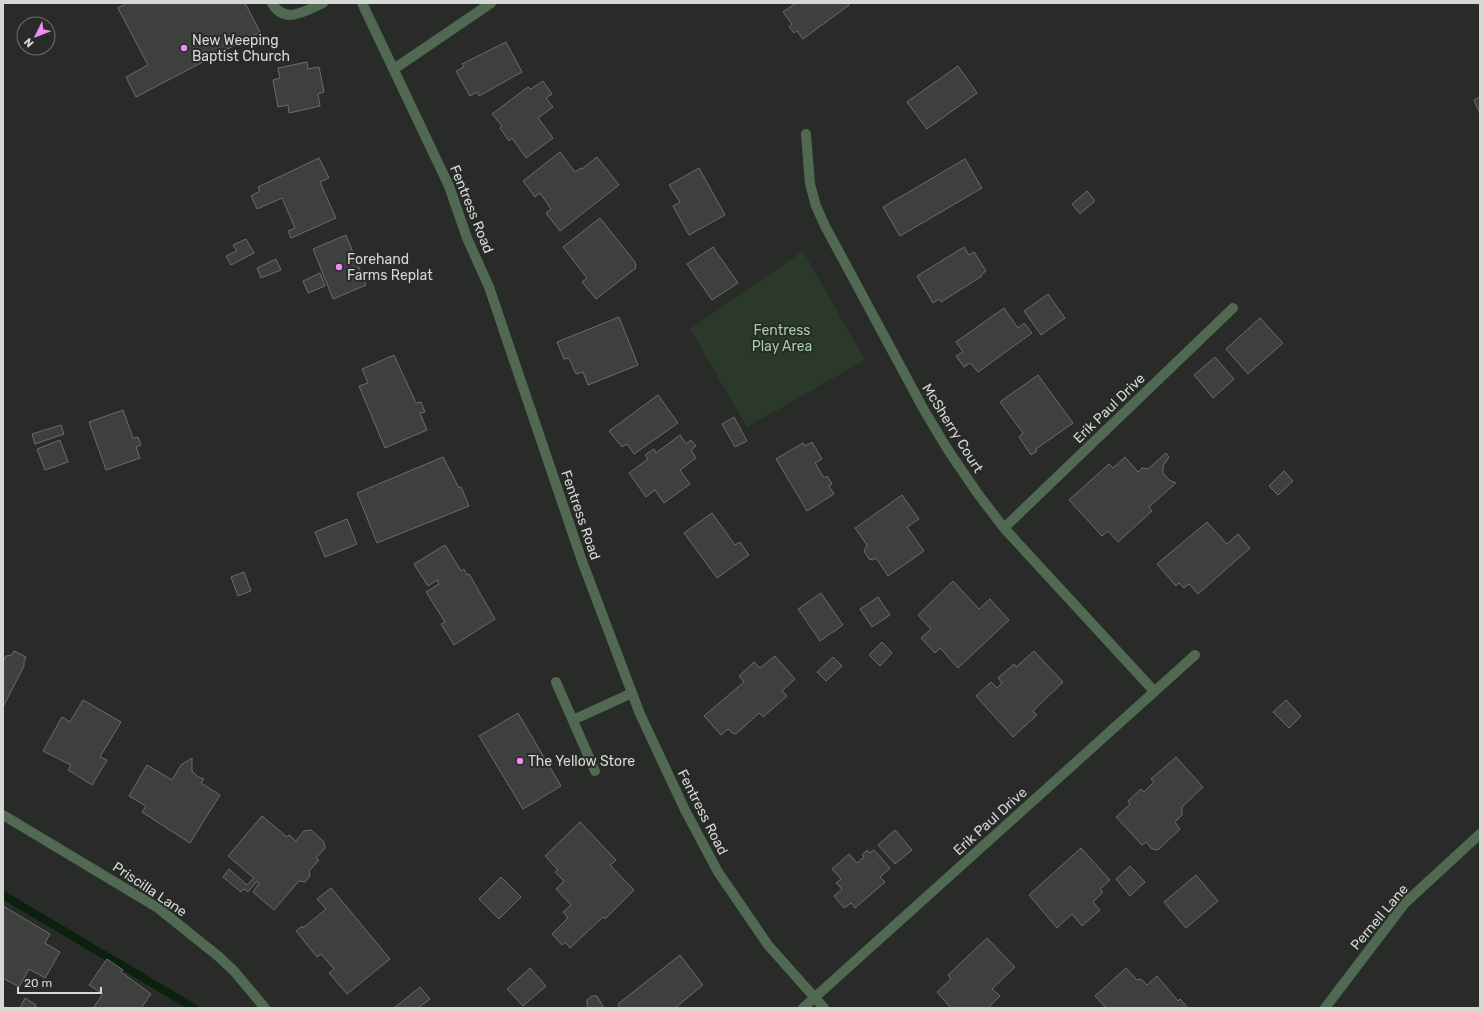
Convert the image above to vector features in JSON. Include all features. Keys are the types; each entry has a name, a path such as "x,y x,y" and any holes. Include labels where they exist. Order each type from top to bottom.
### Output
{"street":[{"path":"274,6 283,14 298,15 323,3"},
{"name":"Fentress Road","path":"362,3 449,186 467,238 489,287 582,561 632,693 685,810 718,872 768,945 814,999 824,1008"},
{"path":"394,69 491,3"},
{"name":"McSherry Court","path":"806,134 810,184 816,206 825,226 924,410 948,450 1004,528 1154,691"},
{"name":"Erik Paul Drive","path":"1004,528 1234,308"},
{"name":"Erik Paul Drive","path":"803,1008 1195,655"},
{"path":"556,682 574,720 595,771"},
{"path":"574,720 632,693"},
{"name":"Priscilla Lane","path":"3,815 158,908 218,956 234,971 265,1008"},
{"name":"Pernell Lane","path":"1325,1008 1405,903 1480,834"}],"green space":[{"name":"Fentress Play Area","path":"803,251 865,360 747,427 690,329"}],"building":[{"name":"New Weeping Baptist Church","path":"127,3 245,3 260,32 136,97 126,77 148,65 118,8"},
{"path":"796,3 848,3 849,5 803,39 797,31 794,33 789,27 792,24 783,12"},
{"path":"506,42 522,72 479,96 477,92 470,96 456,71 464,67 462,64"},
{"path":"307,62 308,69 319,67 324,92 318,94 320,106 289,113 288,105 278,107 273,80 280,78 278,68"},
{"path":"958,66 977,93 927,129 907,102"},
{"path":"543,81 552,94 546,98 553,107 538,118 553,138 526,158 512,138 509,141 500,128 502,126 492,114 528,87 531,89"},
{"path":"1480,97 1480,114 1474,100"},
{"path":"560,152 575,172 581,168 582,169 597,157 619,185 560,231 546,213 551,209 540,193 535,197 523,181"},
{"path":"319,158 329,178 320,182 336,218 291,238 288,231 295,228 282,198 257,209 251,196 260,191 258,187"},
{"path":"965,159 982,188 900,236 883,207"},
{"path":"699,168 725,215 689,235 673,206 680,202 669,185"},
{"path":"1087,191 1095,201 1080,214 1072,204"},
{"path":"600,218 635,262 636,268 596,299 582,282 587,278 563,247"},
{"name":"Forehand Farms Replat","path":"346,235 366,285 333,299 313,249"},
{"path":"246,239 254,253 231,265 226,256 237,251 233,245"},
{"path":"713,247 738,283 712,300 687,264"},
{"path":"964,247 969,255 974,252 986,271 981,275 982,276 941,302 939,299 933,303 917,276"},
{"path":"276,259 281,270 261,278 257,268"},
{"path":"320,273 325,286 308,293 303,281"},
{"path":"1048,294 1065,318 1041,335 1024,311"},
{"path":"1004,308 1018,328 1024,323 1032,333 978,372 970,363 964,367 956,356 963,352 956,342"},
{"path":"619,317 638,365 588,385 583,372 576,374 569,358 564,359 557,342"},
{"path":"1260,318 1283,343 1248,374 1226,349"},
{"path":"394,355 416,403 421,402 425,412 420,413 427,430 385,448 359,386 368,383 362,369"},
{"path":"1215,357 1234,379 1213,398 1194,375"},
{"path":"1038,375 1073,423 1036,449 1037,451 1031,455 1019,437 1023,433 1000,402"},
{"path":"658,395 678,423 634,454 627,444 622,447 609,431"},
{"path":"123,410 133,438 138,437 141,445 136,447 140,458 106,470 89,422"},
{"path":"734,417 747,441 735,447 722,424"},
{"path":"61,425 64,434 35,444 32,434"},
{"path":"680,435 686,444 691,440 696,446 691,450 696,458 680,470 690,484 664,503 655,490 646,497 629,473 648,459 645,455 654,449 656,453"},
{"path":"60,440 68,462 45,470 37,449"},
{"path":"812,442 822,459 815,463 824,478 827,476 832,484 829,486 834,494 807,511 776,459 803,443 805,446"},
{"path":"1166,453 1169,457 1163,466 1163,473 1169,480 1176,483 1149,507 1152,511 1118,542 1108,531 1102,536 1069,500 1109,464 1113,468 1125,457 1138,472 1142,468 1148,469"},
{"path":"443,457 459,488 461,487 469,506 377,543 357,493"},
{"path":"1284,471 1293,481 1278,495 1269,486"},
{"path":"902,495 919,519 907,527 924,551 888,576 876,558 873,560 869,559 864,551 867,545 855,528"},
{"path":"712,513 735,545 740,542 749,555 717,578 684,533"},
{"path":"347,519 357,544 325,557 315,532"},
{"path":"1207,522 1227,544 1238,534 1250,548 1198,594 1189,584 1184,588 1179,583 1176,586 1157,564"},
{"path":"445,545 461,571 464,569 467,575 469,574 495,619 454,645 441,624 445,622 426,592 439,584 437,580 428,586 414,564"},
{"path":"244,572 251,591 238,596 231,577"},
{"path":"953,581 979,609 990,599 1009,620 958,668 940,648 935,653 921,638 931,629 918,615"},
{"path":"821,593 843,625 820,641 798,609"},
{"path":"878,597 890,615 872,627 860,609"},
{"path":"882,642 892,653 880,666 869,655"},
{"path":"14,651 26,657 24,666 3,707 3,662 6,656 12,655"},
{"path":"1034,651 1063,682 1033,711 1037,715 1013,737 976,696 991,682 997,688 1002,683 998,678 1014,664 1016,667"},
{"path":"775,656 795,679 782,691 787,696 763,717 759,713 736,734 733,734 728,729 721,735 704,716 744,682 739,676 754,662 760,668"},
{"path":"833,657 842,666 826,681 817,672"},
{"path":"83,700 121,722 100,757 107,760 92,785 68,770 71,765 43,751 62,717 70,722"},
{"path":"1286,700 1301,716 1289,728 1273,712"},
{"name":"The Yellow Store","path":"518,713 561,786 523,809 479,736"},
{"path":"1176,757 1203,787 1182,807 1182,815 1175,822 1180,829 1158,850 1152,849 1146,842 1142,845 1116,817 1130,804 1128,801 1141,789 1144,792 1154,782 1151,779"},
{"path":"192,758 192,771 198,777 204,779 201,783 220,795 190,843 142,812 146,806 129,796 147,765 172,780 181,765"},
{"path":"262,816 287,837 289,835 296,841 304,831 311,830 324,842 325,848 316,858 319,860 309,871 310,876 305,882 299,881 274,910 253,892 259,883 257,881 248,892 244,889 241,892 223,877 229,869 247,885 254,878 228,856"},
{"path":"580,822 616,860 610,865 634,890 605,919 603,917 570,948 565,942 562,945 552,934 568,918 563,912 571,905 556,889 564,881 555,872 558,870 545,856"},
{"path":"895,830 912,850 895,864 878,845"},
{"path":"1081,848 1110,880 1100,889 1103,892 1093,902 1100,910 1082,926 1072,914 1057,928 1029,895"},
{"path":"867,850 869,853 874,850 890,868 880,877 885,882 855,908 851,903 844,908 834,896 842,889 836,883 841,879 832,869 849,854 857,863 864,857 862,855"},
{"path":"1130,866 1145,882 1130,896 1116,879"},
{"path":"1196,875 1218,901 1186,928 1164,902"},
{"path":"501,877 521,897 499,919 479,899"},
{"path":"331,888 390,959 347,994 329,973 334,969 321,954 317,957 296,931 302,926 303,928 326,909 317,899"},
{"path":"3,906 50,934 45,943 60,952 45,978 29,969 19,987 3,978"},
{"path":"987,938 1015,967 992,989 1000,996 988,1008 951,1008 937,992 951,979 948,975"},
{"path":"680,955 703,985 675,1008 620,1008 618,1004"},
{"path":"107,959 123,970 121,972 151,994 141,1008 93,1008 103,994 89,985"},
{"path":"530,968 546,986 523,1006 507,989"},
{"path":"1126,968 1137,980 1141,979 1147,985 1157,976 1178,1001 1180,999 1188,1008 1106,1008 1095,996"},
{"path":"420,987 430,999 418,1008 394,1008"},
{"path":"592,996 597,996 604,1008 589,1008 587,1005 587,1000"},
{"path":"25,998 36,1005 35,1008 20,1008"}],"waterway":[{"path":"3,895 194,1008"}],"place":[{"name":"New Weeping Baptist Church","path":"184,48"},
{"name":"Forehand Farms Replat","path":"339,267"},
{"name":"The Yellow Store","path":"520,761"}]}
